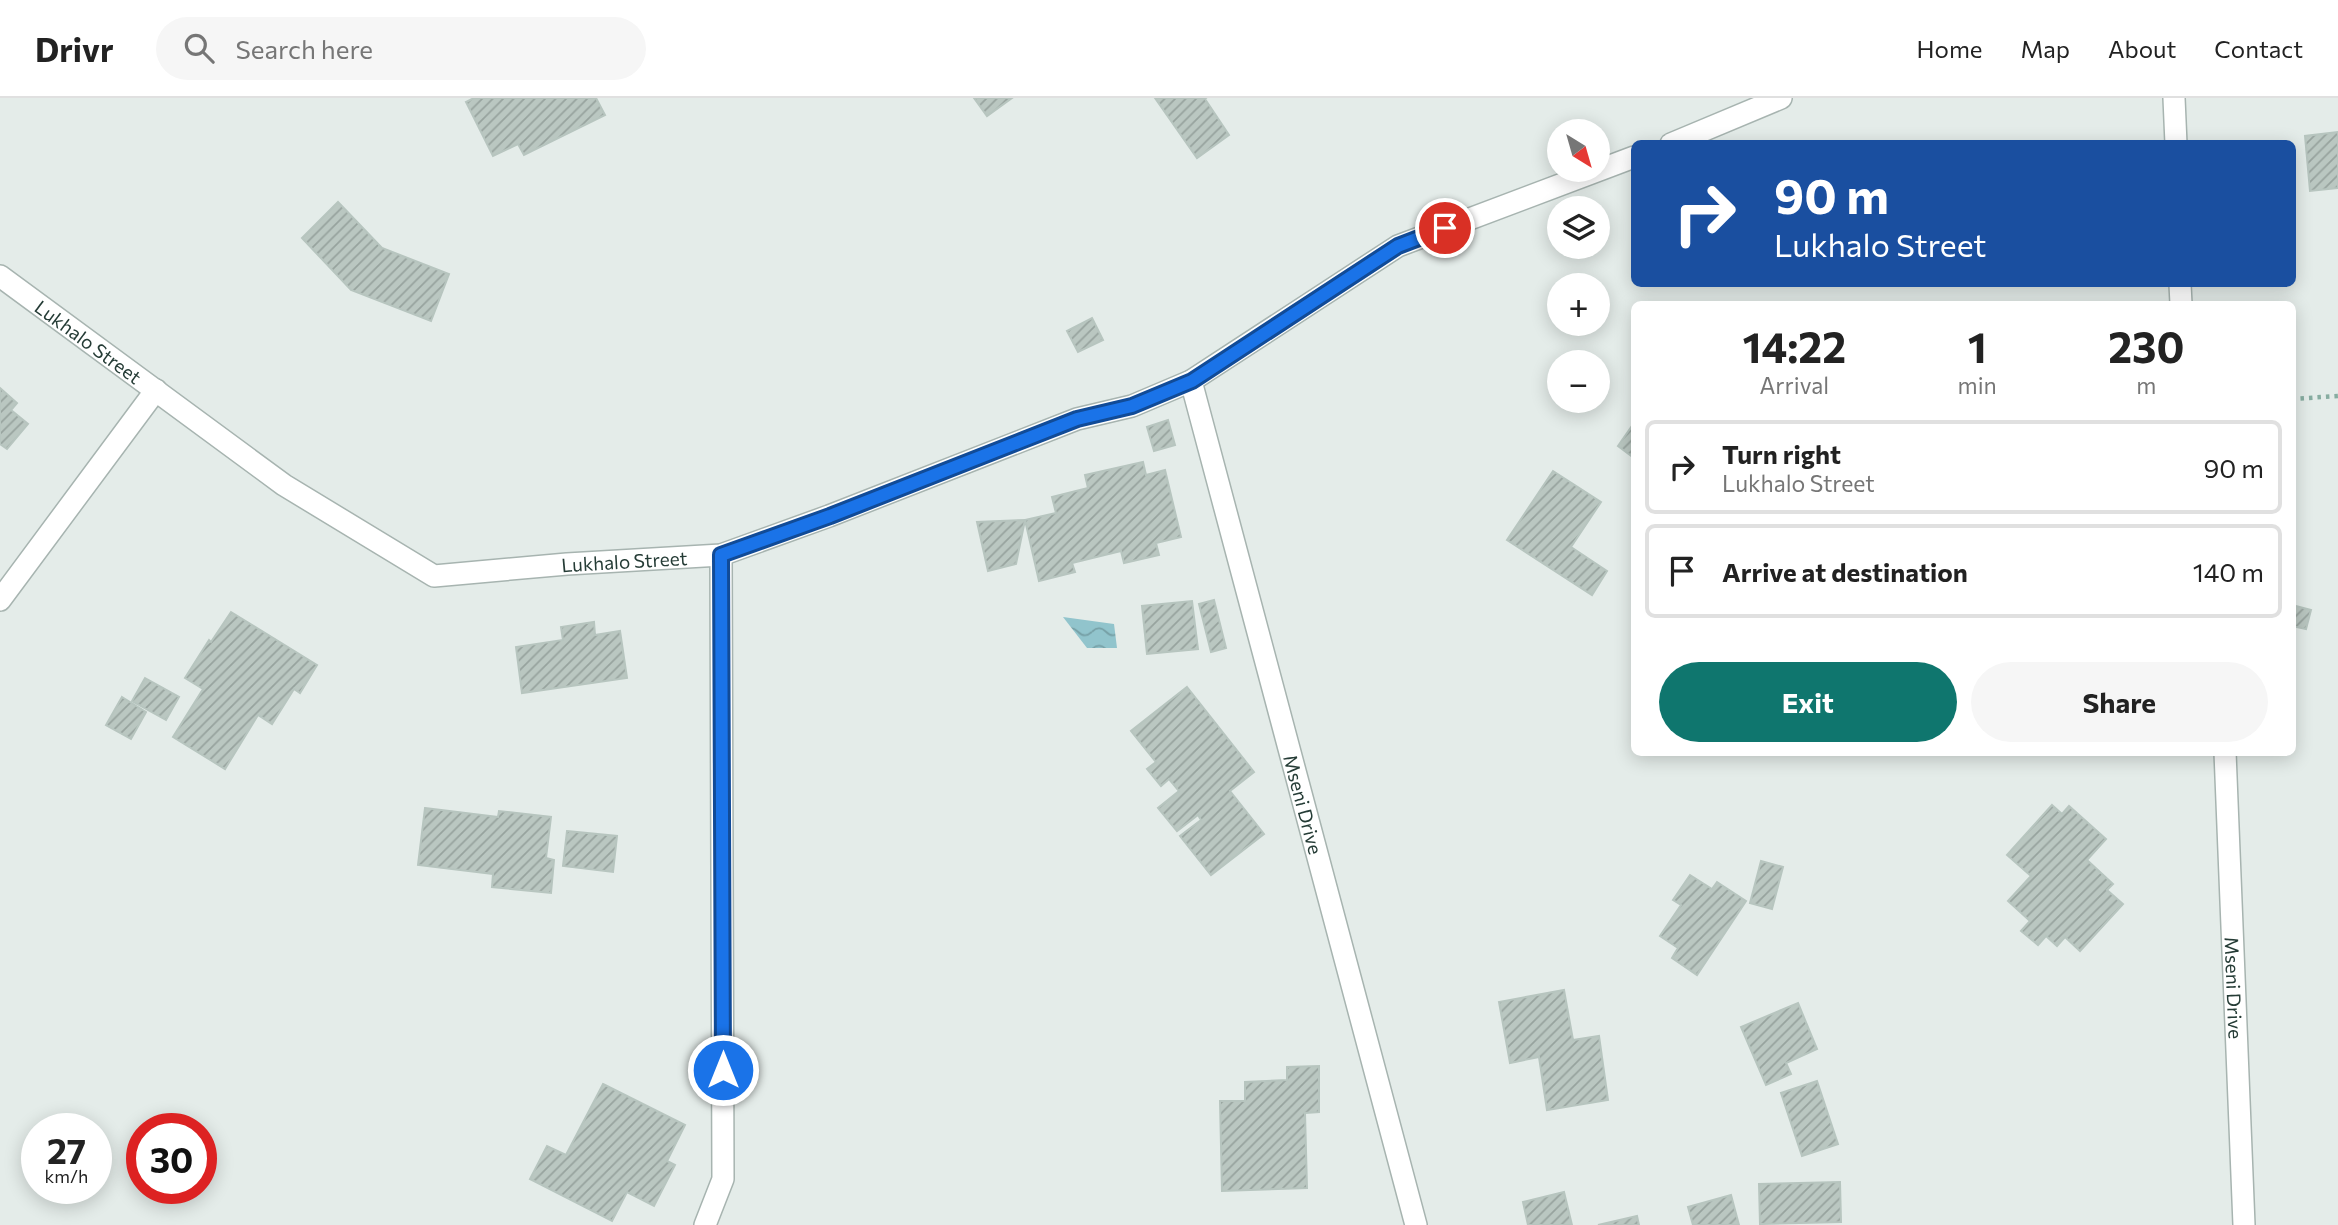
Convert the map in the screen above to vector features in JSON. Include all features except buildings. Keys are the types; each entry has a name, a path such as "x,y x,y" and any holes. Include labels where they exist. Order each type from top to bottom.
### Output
{"street":[{"path":"1681,140 1781,98"},
{"path":"2174,98 2176,140"},
{"name":"Lukhalo Street","path":"0,276 284,485 434,576 568,564 721,555 830,516 1077,419 1132,406 1192,381 1398,246 1631,158"},
{"name":"Mseni Drive","path":"1192,381 1416,1225"},
{"path":"0,600 156,390"},
{"path":"705,1225 723,1179 721,555"},
{"name":"Mseni Drive","path":"2225,756 2244,1225"}],"path":[{"path":"2296,399 2338,396"}],"water":[{"path":"1063,617 1114,624 1117,648 1087,648"}],"route":[{"path":"723,1070 721,555 830,516 1077,419 1132,406 1192,381 1398,246 1445,228"}]}
